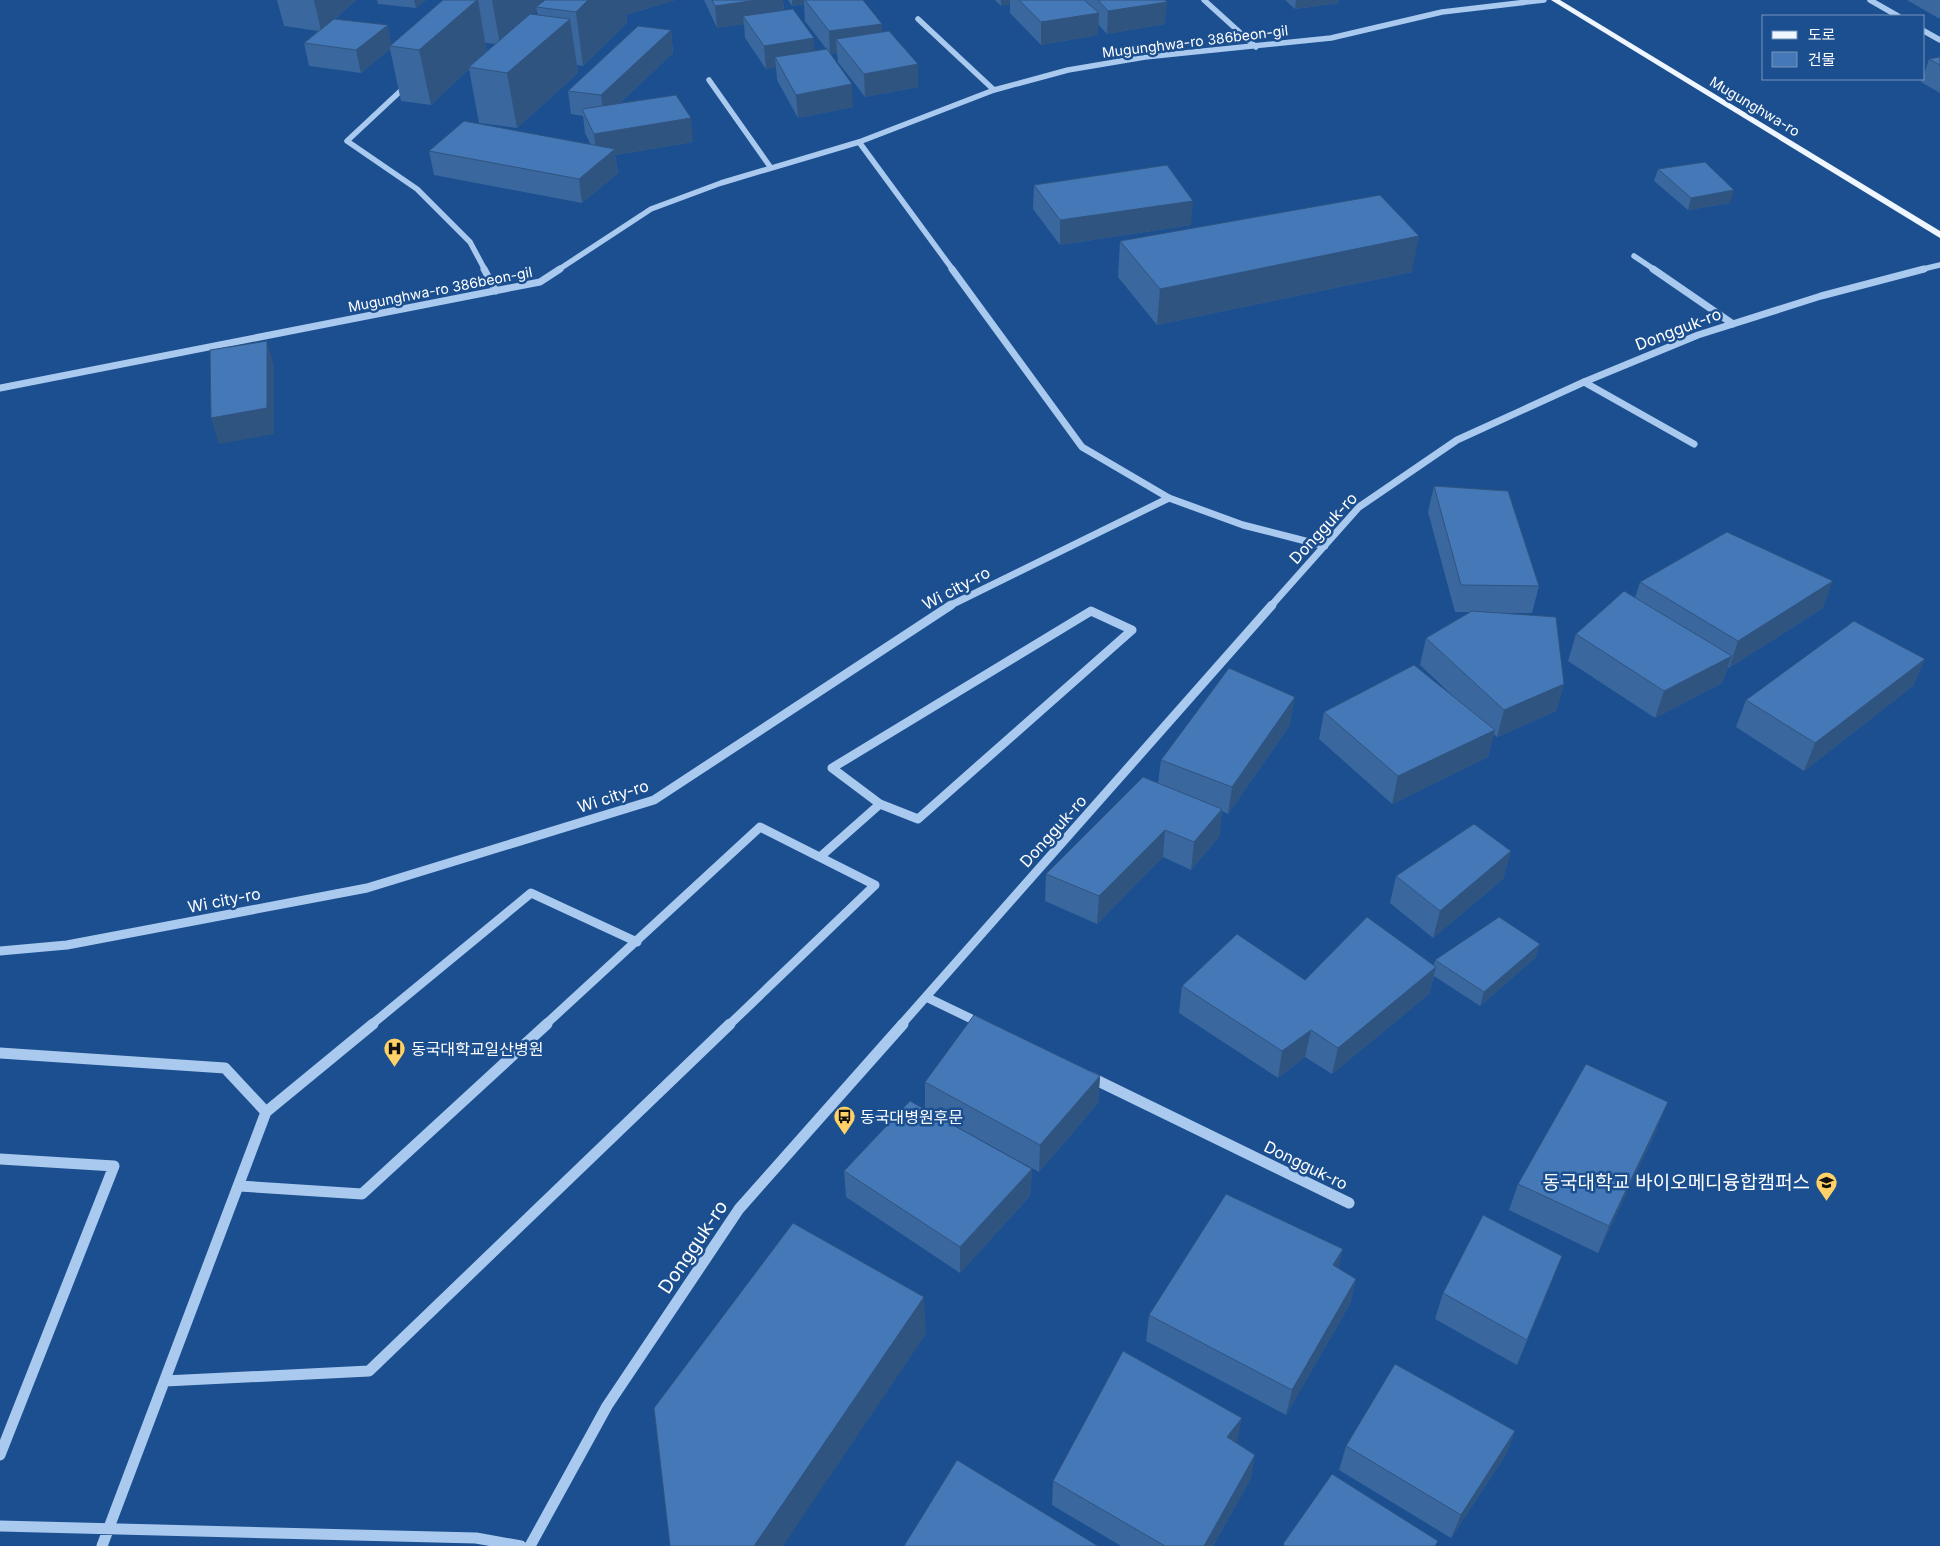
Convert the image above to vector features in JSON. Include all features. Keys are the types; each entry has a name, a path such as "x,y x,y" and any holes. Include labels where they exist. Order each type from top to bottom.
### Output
{"main road":[{"name":"Mugunghwa-ro","path":"1555,0 1940,235"}],"street":[{"path":"1204,0 1256,47"},
{"name":"Mugunghwa-ro 386beon-gil","path":"0,388 540,282 651,208 721,183 858,142 994,90 1068,70 1145,57 1332,38 1442,12 1544,0"},
{"path":"1870,0 1896,15"},
{"path":"918,19 994,90"},
{"path":"1925,32 1940,40"},
{"path":"709,80 771,168"},
{"path":"411,81 346,142 424,196 470,242 496,291"},
{"path":"858,142 1082,447 1169,498 1243,525 1325,546"},
{"path":"1634,256 1733,324"},
{"name":"Dongguk-ro","path":"530,1546 607,1406 739,1209 1359,507 1457,440 1584,382 1698,335 1821,296 1940,265"},
{"path":"1584,382 1694,444"},
{"name":"Wi city-ro","path":"0,951 67,945 367,888 654,800 953,604 1169,498"},
{"path":"1091,611 1132,630 918,820 880,804 832,768 1091,611"},
{"path":"820,857 880,804"},
{"path":"164,1382 369,1371 875,885 760,827 362,1194 239,1186"},
{"path":"102,1546 266,1112 531,892 636,942"},
{"path":"926,997 988,1027"},
{"path":"0,1053 225,1068 266,1112"},
{"name":"Dongguk-ro","path":"1076,1070 1349,1203"},
{"path":"0,1159 114,1166 0,1455"},
{"path":"0,1526 476,1538 521,1546"}],"building":[{"path":"443,0 477,0 419,50 390,46"},
{"path":"545,0 588,0 576,12 536,7"},
{"path":"712,0 757,0 715,6"},
{"path":"805,0 863,0 882,24 829,31"},
{"path":"1019,0 1084,0 1099,13 1041,22"},
{"path":"1098,0 1165,0 1167,2 1108,11"},
{"path":"793,9 814,38 764,46 743,16"},
{"path":"530,14 570,19 507,73 469,67"},
{"path":"334,19 388,25 356,50 304,43"},
{"path":"638,26 671,30 601,95 568,91"},
{"path":"889,31 918,64 864,74 836,39"},
{"path":"827,49 852,84 796,95 775,57"},
{"path":"1940,57 1940,65 1929,59"},
{"path":"676,95 691,118 594,134 582,109"},
{"path":"464,121 615,149 579,179 429,151"},
{"path":"1705,162 1734,190 1691,198 1658,169"},
{"path":"1167,165 1193,201 1060,220 1034,185"},
{"path":"1380,195 1419,236 1160,289 1120,241"},
{"path":"267,341 267,408 211,418 210,350"},
{"path":"1434,486 1508,491 1539,586 1461,585"},
{"path":"1727,532 1833,581 1738,641 1640,582"},
{"path":"1624,591 1732,656 1664,691 1576,634"},
{"path":"1472,611 1556,617 1564,684 1504,710 1426,638"},
{"path":"1854,621 1925,659 1815,743 1746,700"},
{"path":"1414,665 1495,730 1398,776 1324,712"},
{"path":"1229,668 1295,697 1232,787 1161,760"},
{"path":"1143,777 1222,809 1194,842 1165,830 1099,896 1046,874"},
{"path":"1474,824 1511,851 1440,911 1396,876"},
{"path":"1367,917 1436,967 1338,1048 1311,1030 1282,1051 1182,986 1237,934 1305,980"},
{"path":"1499,917 1540,944 1484,992 1435,960"},
{"path":"974,1015 1100,1076 1040,1145 925,1082"},
{"path":"1586,1064 1668,1102 1609,1226 1518,1184"},
{"path":"910,1101 1032,1169 960,1247 844,1171"},
{"path":"1226,1194 1343,1249 1333,1265 1356,1279 1292,1390 1149,1315"},
{"path":"1483,1215 1562,1256 1527,1340 1443,1293"},
{"path":"793,1223 924,1297 754,1546 670,1546 654,1408"},
{"path":"1123,1351 1242,1418 1227,1437 1255,1455 1204,1546 1165,1546 1053,1481"},
{"path":"1395,1364 1515,1431 1461,1515 1346,1446"},
{"path":"957,1460 1098,1546 904,1546"},
{"path":"1332,1474 1438,1541 1435,1546 1285,1546 1283,1544"}],"place":[{"name":"동국대학교일산병원","path":"395,1068"},
{"name":"동국대병원후문","path":"844,1136"},
{"name":"동국대학교 바이오메디융합캠퍼스","path":"1826,1201"}]}
